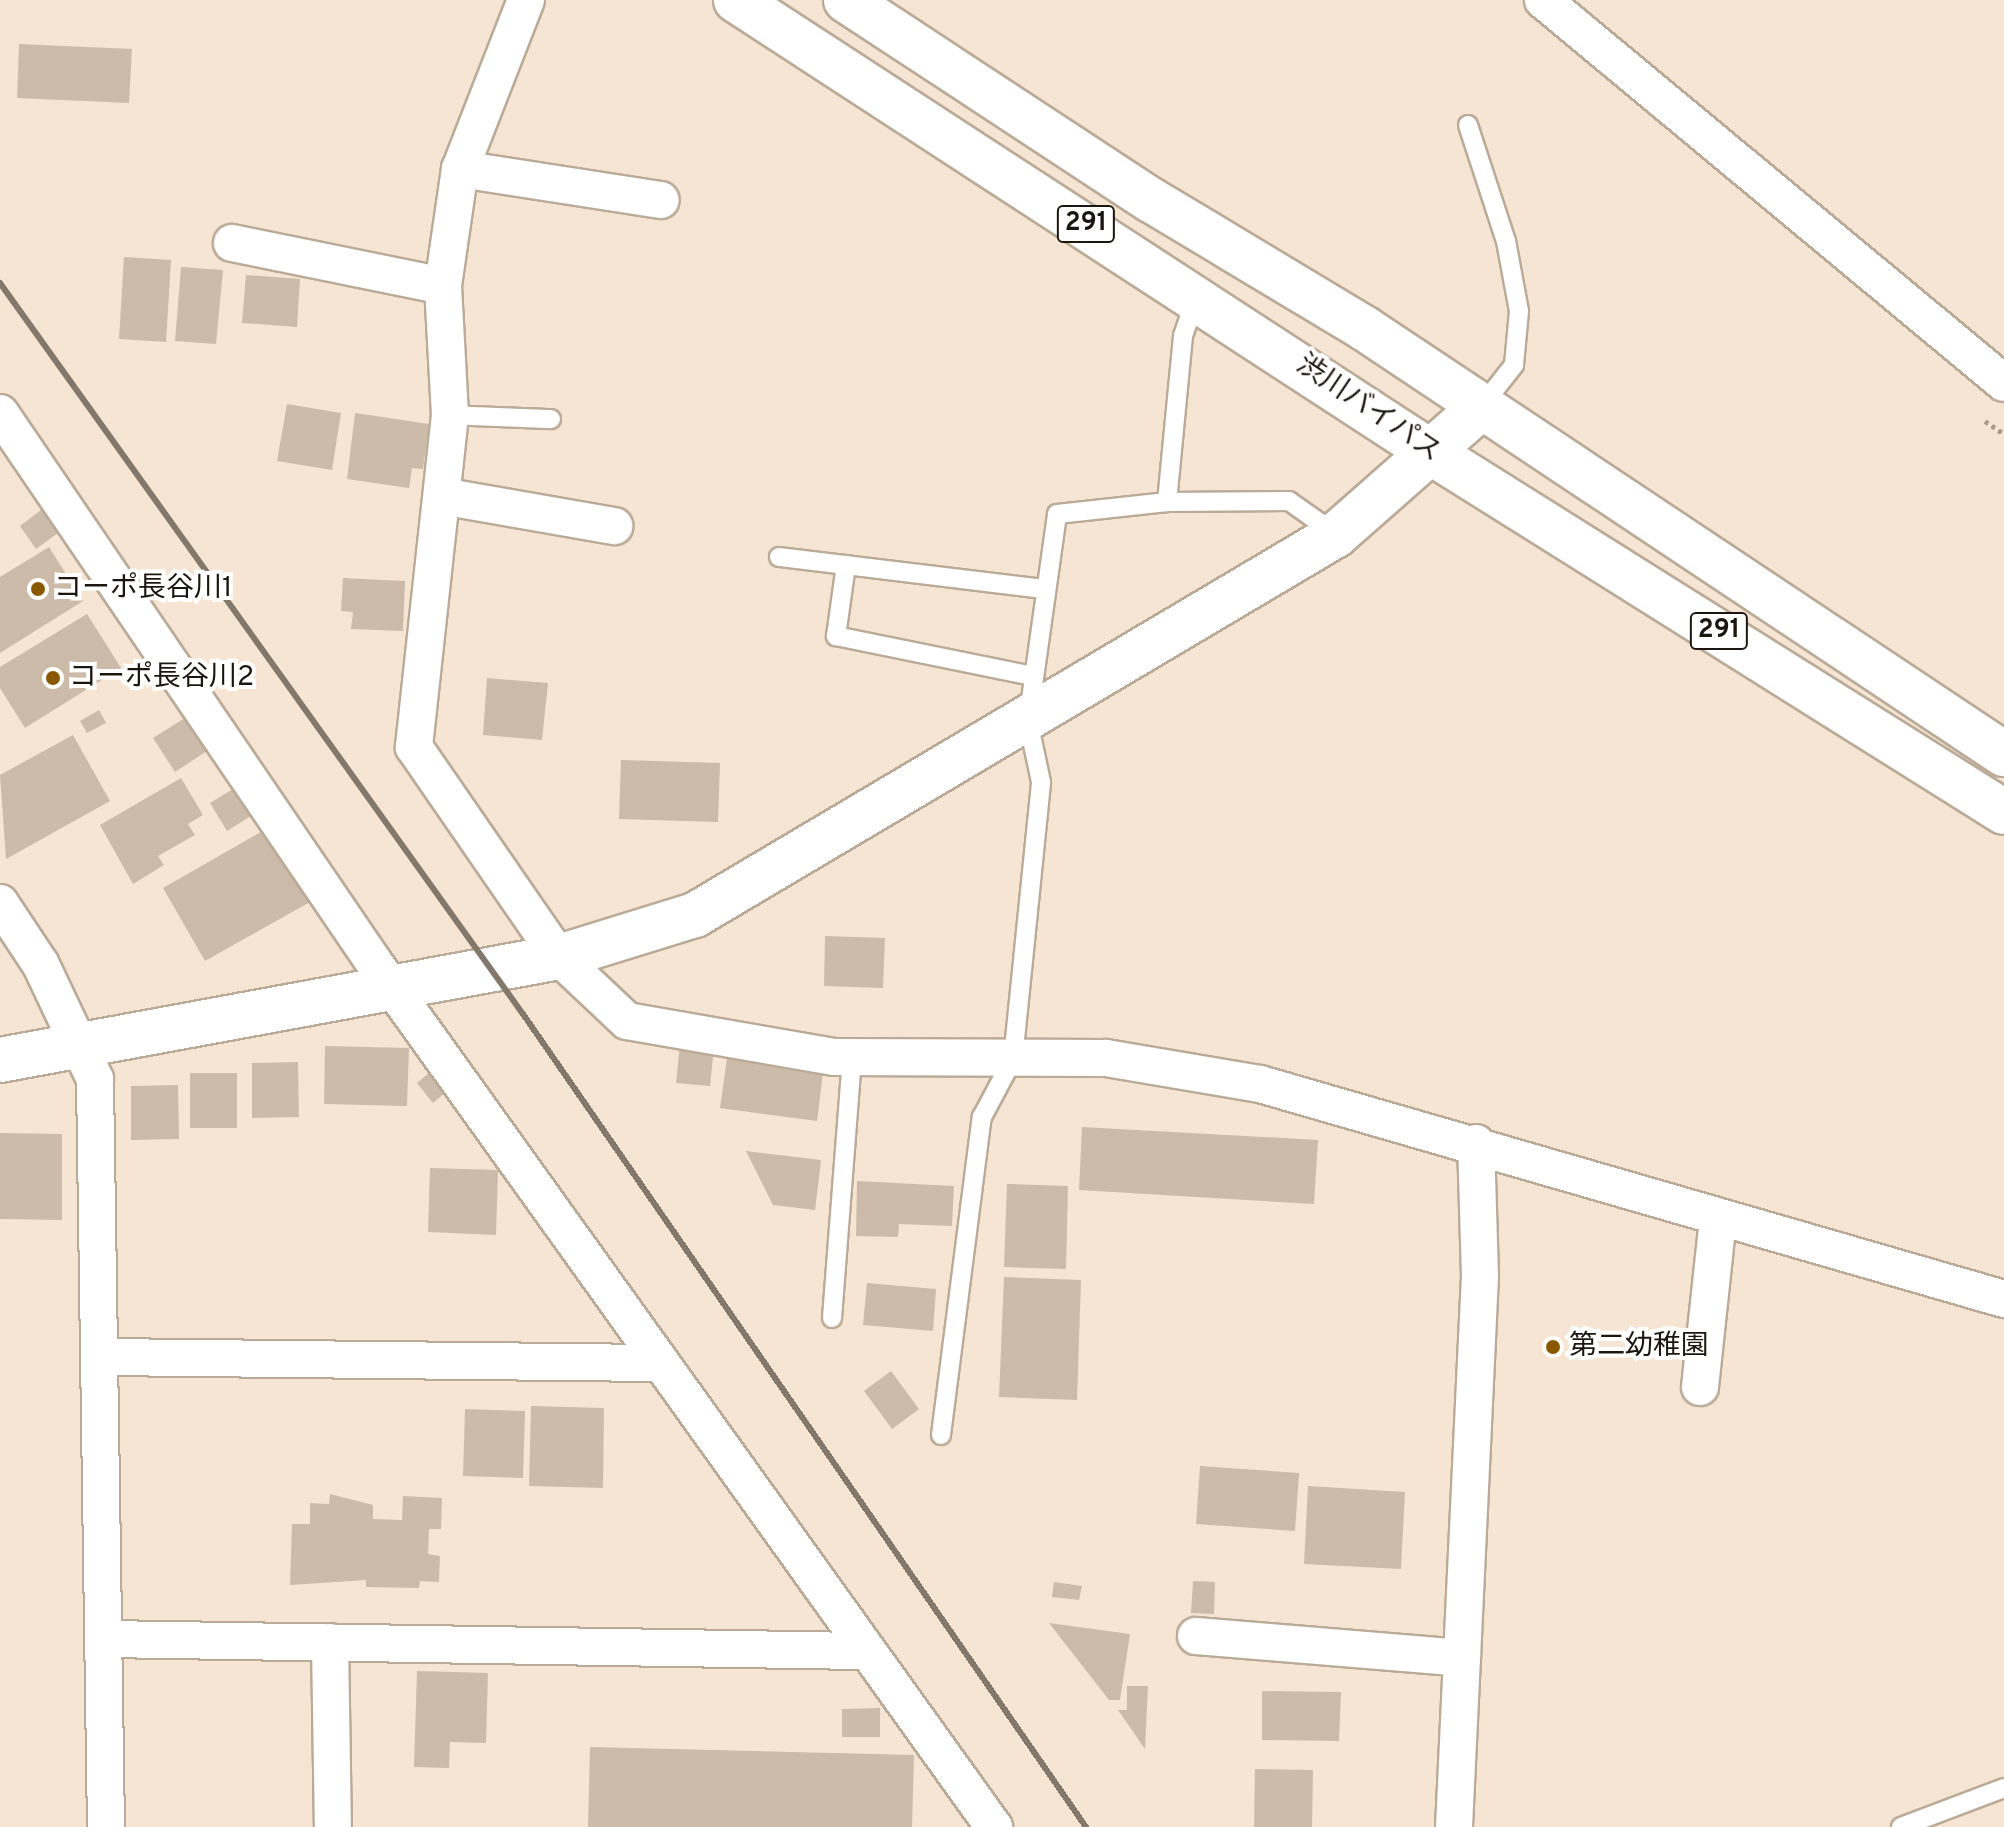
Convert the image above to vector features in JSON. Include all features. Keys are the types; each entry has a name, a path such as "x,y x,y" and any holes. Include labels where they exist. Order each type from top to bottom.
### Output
{"main road":[{"name":"渋川バイパス","path":"736,0 1197,295 1432,453 2004,812"},
{"name":"291","path":"846,0 1151,200 1364,328 1479,409 2004,754"},
{"path":"0,1060 79,1050 559,957 695,915 1028,721 1336,535 1479,409"}],"street":[{"path":"526,0 460,169 443,286 450,415 414,747 559,957 627,1021 852,1057 1106,1058 1260,1084 1476,1143 1718,1219 2004,1299"},
{"path":"1543,0 2004,383"},
{"path":"460,169 661,200"},
{"path":"232,243 443,286"},
{"path":"5,429 392,988 863,1651 994,1827"},
{"path":"442,496 614,526"},
{"path":"0,903 41,965 95,1079 102,1357 106,1827"},
{"path":"1454,1827 1480,1276 1476,1143"},
{"path":"1700,1387 1718,1219"},
{"path":"102,1357 659,1363"},
{"path":"1196,1636 1462,1658"},
{"path":"105,1639 863,1651"},
{"path":"330,1642 333,1827"}],"lane":[{"path":"1468,125 1506,241 1519,311 1514,365 1479,409"},
{"path":"1167,502 1183,336 1197,295"},
{"path":"450,415 551,419"},
{"path":"941,1435 982,1117 1013,1059 1041,782 1028,721 1057,514 1167,502 1289,501 1336,535"},
{"path":"779,557 1045,589"},
{"path":"846,565 836,636 1033,676"},
{"path":"832,1318 852,1057"},
{"path":"1901,1827 2004,1788"}],"building":[{"path":"19,44 132,49 129,103 17,98"},
{"path":"124,257 171,260 166,342 119,339"},
{"path":"181,267 223,270 216,344 175,341"},
{"path":"246,275 300,279 297,327 242,323"},
{"path":"287,404 341,413 332,470 277,461"},
{"path":"355,413 429,424 423,469 412,468 409,488 347,479"},
{"path":"45,507 62,530 36,549 20,526"},
{"name":"コーポ長谷川1","path":"49,547 83,601 0,653 0,577"},
{"path":"343,578 405,581 403,631 351,629 353,612 341,611"},
{"name":"コーポ長谷川2","path":"87,614 121,668 25,728 0,688 0,667"},
{"path":"487,678 548,683 542,740 483,735"},
{"path":"99,710 106,723 87,733 80,721"},
{"path":"185,718 207,751 175,772 153,738"},
{"path":"73,735 110,801 6,859 0,775"},
{"path":"621,760 720,763 718,822 619,819"},
{"path":"181,778 203,815 188,824 195,835 158,856 164,865 133,884 100,825"},
{"path":"238,786 254,814 227,831 210,803"},
{"path":"268,828 310,902 205,961 163,888"},
{"path":"825,936 885,938 883,988 824,986"},
{"path":"680,1044 714,1047 710,1086 676,1083"},
{"path":"325,1046 409,1048 407,1106 324,1104"},
{"path":"728,1051 824,1064 817,1121 720,1108"},
{"path":"298,1062 299,1117 252,1118 252,1063"},
{"path":"430,1072 446,1092 433,1103 417,1083"},
{"path":"190,1073 237,1073 237,1128 190,1128"},
{"path":"178,1085 179,1139 131,1140 131,1086"},
{"path":"1082,1127 1318,1140 1314,1204 1079,1190"},
{"path":"0,1133 62,1134 62,1220 0,1219"},
{"path":"746,1151 821,1160 815,1210 773,1205"},
{"path":"430,1168 498,1170 496,1235 428,1232"},
{"path":"857,1181 954,1186 952,1226 899,1224 898,1237 856,1236"},
{"path":"1007,1184 1068,1186 1066,1269 1004,1267"},
{"path":"1004,1277 1081,1280 1077,1400 999,1397"},
{"path":"867,1283 936,1289 933,1331 863,1325"},
{"path":"891,1371 919,1409 892,1429 864,1391"},
{"path":"531,1406 604,1408 603,1488 529,1486"},
{"path":"465,1409 525,1411 523,1478 463,1476"},
{"path":"1200,1466 1299,1473 1295,1531 1196,1524"},
{"path":"1308,1486 1405,1492 1401,1569 1304,1564"},
{"path":"330,1494 373,1505 373,1519 402,1520 403,1496 442,1498 441,1529 429,1529 428,1554 440,1556 439,1582 420,1581 419,1588 366,1587 366,1580 290,1585 292,1524 310,1524 310,1503 329,1504"},
{"path":"1193,1581 1215,1582 1214,1614 1191,1613"},
{"path":"1054,1582 1082,1586 1079,1600 1052,1597"},
{"path":"1049,1623 1130,1634 1120,1700 1109,1700"},
{"path":"417,1671 488,1673 486,1743 450,1742 449,1768 414,1767"},
{"path":"1127,1686 1148,1686 1145,1749 1118,1710 1127,1710"},
{"path":"1262,1691 1341,1692 1339,1741 1262,1740"},
{"path":"880,1708 880,1737 842,1737 842,1709"},
{"path":"590,1747 914,1755 912,1827 588,1827"},
{"path":"1255,1769 1313,1770 1312,1827 1254,1827"}],"railway":[{"path":"0,283 523,1014 1086,1827"}],"place":[{"name":"コーポ長谷川1","path":"38,589"},
{"name":"コーポ長谷川2","path":"53,678"},
{"name":"第二幼稚園","path":"1553,1347"}]}
